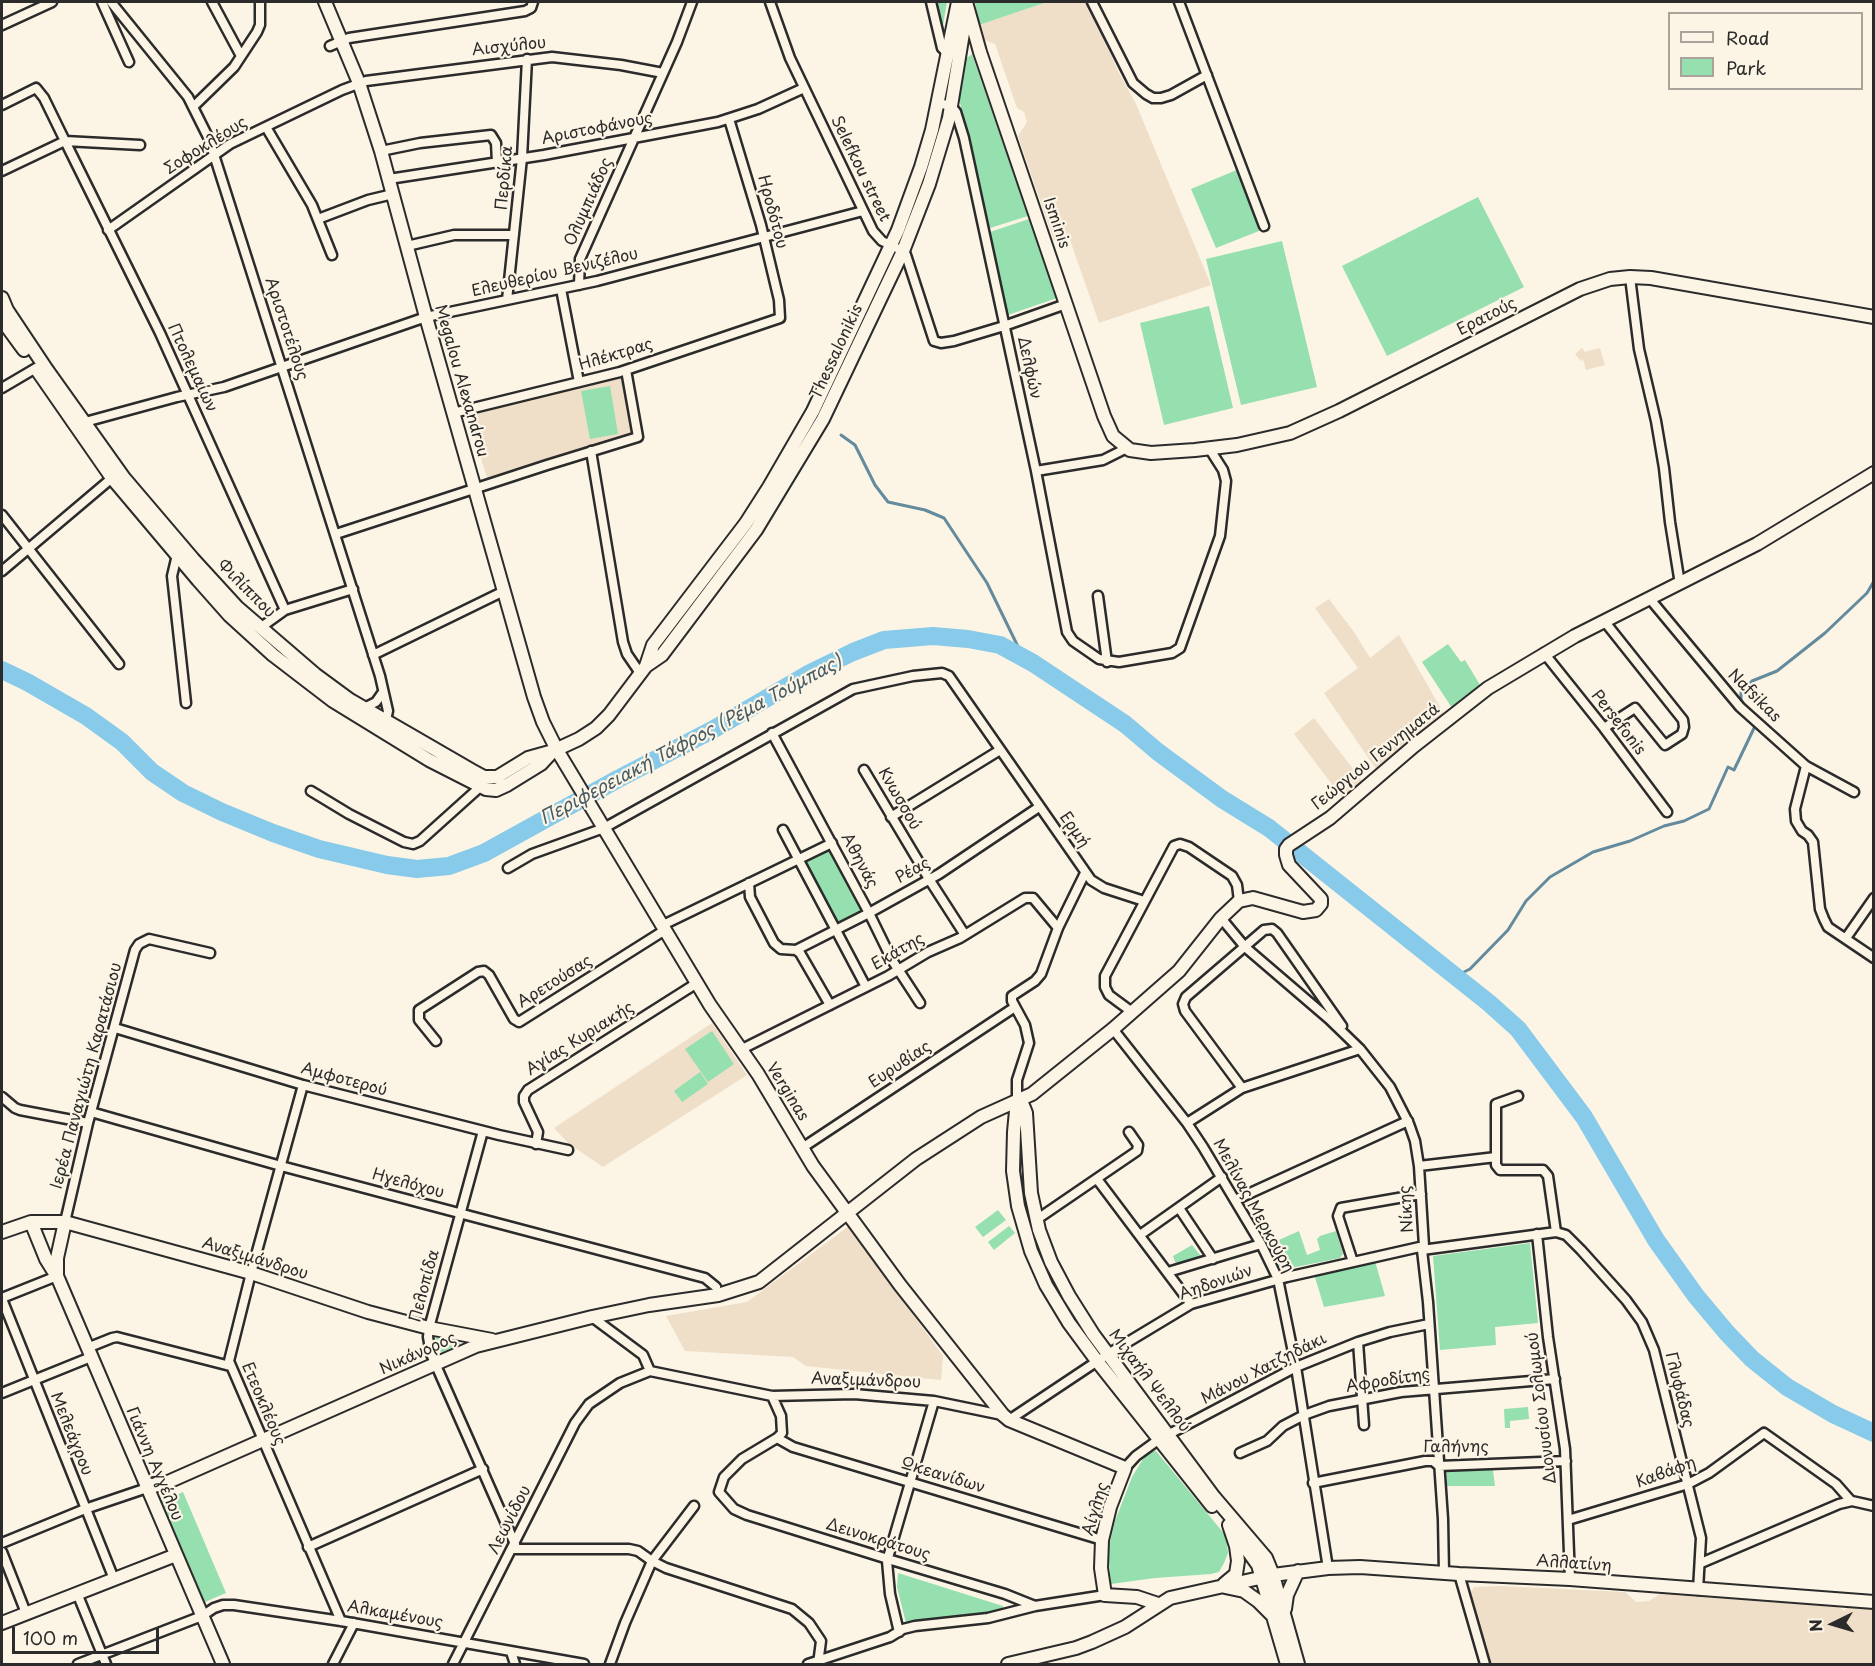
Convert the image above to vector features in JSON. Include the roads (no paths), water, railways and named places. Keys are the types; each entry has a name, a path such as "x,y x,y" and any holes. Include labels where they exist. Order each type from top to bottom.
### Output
{"street":[{"path":"2,25 52,2"},
{"path":"102,2 129,62"},
{"name":"Αριστοτέλους","path":"111,2 194,107 209,139 353,589 388,711 386,720"},
{"path":"212,2 241,56"},
{"path":"194,107 226,76 260,27 260,2"},
{"name":"Megalou Alexandrou","path":"325,2 359,83 381,151 536,705 555,750 570,773"},
{"name":"Ολυμπιάδος","path":"579,285 580,259 677,42 692,2"},
{"name":"Selefkou street","path":"770,2 787,50 862,211 876,236 897,248 908,260 932,337 938,342 946,342 1004,326"},
{"path":"930,2 941,45 947,53"},
{"path":"1092,2 1134,83 1146,94 1153,98 1171,95 1207,75"},
{"path":"1179,2 1264,226"},
{"name":"Thessalonikis","path":"897,248 924,159 938,103 947,53 964,3"},
{"name":"Thessalonikis","path":"555,750 596,728 615,708 643,670 662,655 819,428 851,345 932,176 951,106 960,56 964,3"},
{"name":"Isminis","path":"964,3 1109,429 1116,440 1127,448"},
{"path":"330,46 349,38 523,11 532,5"},
{"path":"960,56 968,51 980,52"},
{"name":"Αισχύλου","path":"359,83 527,59 567,58 663,73"},
{"name":"Περδίκα","path":"507,300 522,158 527,59"},
{"name":"Σοφοκλέους","path":"108,230 214,154 359,83"},
{"name":"Πτολεμαίων","path":"2,105 36,88 44,98 188,395 285,610"},
{"name":"Αριστοφάνους","path":"389,179 522,158 729,119 758,109 804,88"},
{"path":"938,103 951,106"},
{"name":"Δελφών","path":"951,106 960,120 964,138 1036,471 1067,632 1071,639 1081,647 1107,662"},
{"name":"Ηροδότου","path":"729,119 764,236 781,313"},
{"path":"266,127 303,189 332,255"},
{"path":"381,151 420,143 492,135 496,143 496,162"},
{"path":"2,171 65,141 141,145"},
{"path":"318,219 368,200 393,194"},
{"name":"Ελευθερίου Βενιζέλου","path":"85,422 224,387 426,317 579,285 862,211"},
{"path":"407,246 447,236 514,235"},
{"path":"1630,277 1639,349 1656,421 1664,468 1680,584"},
{"name":"Ερατούς","path":"1127,448 1137,453 1151,453 1209,448 1264,440 1299,429 1580,289 1603,281 1630,277 1662,279 1874,317"},
{"path":"561,289 579,382"},
{"name":"Φιλίππου","path":"2,298 7,310 47,370 124,478 192,559 237,607 332,688 363,708 488,778 501,776 528,758 555,750"},
{"path":"1004,326 1066,304"},
{"name":"Ηλέκτρας","path":"453,413 626,370 776,320 781,313"},
{"name":"Φιλίππου","path":"2,320 112,478 229,615 273,655 333,701 429,760 480,787"},
{"path":"2,388 36,368"},
{"path":"336,534 638,437 626,370"},
{"path":"1036,471 1103,460 1127,448"},
{"path":"1098,596 1107,662 1119,662 1177,651 1182,645 1220,536 1226,481 1224,473 1209,448"},
{"path":"591,451 623,642 627,654 643,670"},
{"name":"Γεώργιου Γεννηματά","path":"1239,901 1253,898 1303,912 1316,910 1321,900 1289,865 1286,849 1289,845 1330,818 1414,746 1488,688 1544,654 1757,544 1874,473"},
{"path":"2,572 112,478"},
{"path":"2,515 118,663"},
{"path":"177,555 172,576 186,703"},
{"path":"260,627 285,610 353,589"},
{"path":"373,655 504,591"},
{"name":"Nafsikas","path":"1650,599 1740,707 1806,766 1854,792"},
{"path":"1604,728 1635,708 1665,745 1682,734 1684,727 1683,720 1605,622"},
{"name":"Persefonis","path":"1544,654 1604,728 1667,812"},
{"name":"Ερμή","path":"772,733 856,687 942,672 949,676 1091,880 1100,886 1144,901"},
{"path":"363,708 376,702 383,692"},
{"path":"508,868 531,854 604,828 772,733"},
{"name":"Αθηνάς","path":"772,733 899,970 920,1003"},
{"path":"311,791 349,814 404,842 413,844 420,841 480,787 494,790 505,787 541,764 555,750"},
{"path":"891,817 1000,750"},
{"path":"1806,766 1796,802 1796,822 1813,842 1820,909 1828,927 1874,958"},
{"name":"Κνωσσού","path":"864,770 965,935"},
{"name":"Verginas","path":"570,773 697,983 764,1084 824,1183 900,1285 1006,1417"},
{"name":"Ρέας","path":"796,950 929,879 1039,807"},
{"path":"783,830 866,987"},
{"path":"664,928 832,843"},
{"path":"847,1214 916,1159 981,1117 1032,1095 1113,1029 1179,971 1221,918 1239,901 1237,885 1232,876 1189,847 1180,844 1174,846 1107,969 1104,979 1109,995 1132,1012"},
{"path":"1015,1007 1012,996 1040,976 1058,928 1085,873"},
{"path":"749,883 750,897 774,944 781,949 796,950 803,957 830,1005"},
{"name":"Εκάτης","path":"740,1050 965,935 1027,897 1033,898 1058,928"},
{"path":"1846,938 1874,898"},
{"name":"Νίκης","path":"1221,918 1245,947 1360,1049 1389,1087 1408,1121 1415,1141 1419,1166 1430,1324 1444,1573"},
{"name":"Αρετούσας","path":"436,1041 419,1020 418,1013 422,1007 478,972 484,971 489,975 514,1019 519,1022 664,928"},
{"path":"1242,1088 1185,1011 1183,1004 1186,997 1264,930 1275,931 1352,1041"},
{"name":"Ιερέα Παναγιώτη Καρατάσιου","path":"65,1222 88,1123 135,950 144,940 155,939 210,953"},
{"name":"Αγίας Κυριακής","path":"536,1144 538,1132 524,1102 524,1096 528,1090 697,983"},
{"name":"Μιχαήλ Ψελλού","path":"1015,1007 1025,1025 1029,1043 1017,1080 1013,1171 1018,1206 1039,1270 1056,1303 1103,1357 1268,1577"},
{"name":"Ευρυβίας","path":"802,1148 1015,1007"},
{"name":"Αμφοτερού","path":"114,1028 303,1085 568,1150"},
{"name":"Μελίνας Μερκούρη","path":"1113,1029 1187,1123 1222,1177 1278,1279 1296,1367 1328,1568"},
{"path":"1187,1123 1242,1088 1360,1049"},
{"name":"Ετεοκλέους","path":"303,1085 229,1361 341,1621"},
{"path":"1518,1096 1496,1104 1496,1165 1500,1170 1541,1169 1546,1171 1556,1232"},
{"path":"2,1097 20,1110 88,1123"},
{"name":"Μιχαήλ Ψελλού","path":"1017,1100 1022,1103 1027,1120 1029,1177 1036,1220 1059,1277 1103,1357"},
{"name":"Ηγελόχου","path":"91,1113 281,1166 705,1278 716,1287"},
{"path":"1235,1200 1408,1121"},
{"name":"Πελοπίδα","path":"483,1131 429,1328 428,1342 483,1469 513,1546"},
{"path":"1036,1220 1139,1149 1130,1132"},
{"path":"1419,1166 1496,1156"},
{"path":"1140,1235 1222,1177"},
{"path":"1097,1179 1191,1304"},
{"path":"1353,1262 1338,1216 1341,1208 1421,1194"},
{"path":"1179,1208 1213,1259"},
{"name":"Νικάνορος","path":"2,1543 85,1509 168,1482 477,1346 592,1317 649,1305 710,1297 754,1284 847,1214"},
{"name":"Αναξιμάνδρου","path":"2,1232 31,1222 65,1222 251,1273 429,1328 499,1340"},
{"name":"Γιάννη Αγγέλου","path":"31,1222 46,1259 57,1275 223,1665"},
{"name":"Γιάννη Αγγέλου","path":"57,1275 57,1258 65,1222"},
{"name":"Αηδονιών","path":"1006,1417 1191,1304 1278,1279 1423,1248 1556,1232"},
{"name":"Γλυφάδας","path":"1556,1232 1566,1235 1626,1300 1642,1322 1656,1357 1701,1538 1698,1590"},
{"name":"Διονυσίου Σολωμού","path":"1537,1234 1566,1461 1570,1579"},
{"path":"1168,1272 1261,1245"},
{"path":"2,1299 57,1275"},
{"name":"Μελεάγρου","path":"2,1299 114,1579"},
{"path":"592,1317 643,1355 650,1371"},
{"name":"Μάνου Χατζηδάκι","path":"1125,1468 1136,1456 1164,1437 1296,1367 1358,1342 1390,1332 1430,1324"},
{"path":"2,1394 89,1352 112,1338 230,1366"},
{"path":"1358,1342 1364,1425"},
{"name":"Αναξιμάνδρου","path":"650,1371 772,1396 854,1394 934,1401 1006,1417 1125,1468"},
{"name":"Λεωνίδου","path":"453,1665 575,1423 585,1408 600,1395 620,1383 650,1371"},
{"name":"Αφροδίτης","path":"1239,1453 1267,1441 1283,1426 1322,1408 1401,1392 1555,1379"},
{"path":"772,1396 782,1424 782,1433 777,1438"},
{"path":"899,1632 887,1579 888,1559 934,1401"},
{"name":"Καβάφη","path":"1568,1520 1688,1484 1708,1473 1764,1433 1836,1485 1851,1501"},
{"name":"Μιχαήλ Ψελλού","path":"1164,1437 1266,1558 1268,1577 1279,1616 1298,1665"},
{"name":"Ωκεανίδων","path":"777,1438 794,1447 1102,1540"},
{"name":"Δεινοκράτους","path":"777,1438 746,1456 729,1470 722,1481 719,1492 734,1509 747,1515 1005,1594 1035,1606"},
{"name":"Γαλήνης","path":"1313,1483 1425,1461 1432,1461 1439,1466 1566,1461"},
{"name":"Αίγλης","path":"1105,1595 1101,1569 1102,1540 1110,1507 1125,1468"},
{"path":"308,1547 483,1469"},
{"path":"1701,1563 1820,1511 1851,1501 1874,1506"},
{"path":"610,1665 650,1560 694,1506"},
{"path":"1221,1587 1236,1574 1238,1561 1229,1526"},
{"path":"513,1546 638,1551 666,1568 792,1609 809,1623 818,1636 822,1646 819,1662"},
{"path":"1221,1587 1244,1591 1279,1616 1297,1571 1280,1565 1257,1548"},
{"path":"2,1552 26,1613"},
{"path":"2,1623 176,1555"},
{"name":"Αλλατίνη","path":"1008,1665 1092,1642 1125,1627 1158,1604 1179,1595 1297,1571 1328,1568 1372,1568 1459,1575 1570,1579 1874,1602"},
{"path":"1459,1575 1485,1665"},
{"path":"77,1593 106,1665"},
{"path":"808,1665 922,1624 988,1618 1035,1606 1105,1595 1137,1597 1158,1604"},
{"name":"Αλκαμένους","path":"78,1665 202,1616 223,1605 354,1623 584,1665"},
{"name":"Μιχαήλ Ψελλού","path":"1279,1616 1287,1665"},
{"path":"333,1665 354,1623"},
{"path":"511,1652 515,1665"}],"waterway":[{"path":"841,435 855,445 875,485 888,502 925,510 944,518 987,583 1024,659"},
{"path":"1746,708 1741,700 1741,692 1752,681 1777,671 1825,633 1867,593 1874,581"},
{"name":"Περιφερειακή Τάφρος (Ρέμα Τούμπας)","path":"2,670 86,716 122,742 152,772 183,793 222,812 319,849 387,865 417,869 449,866 484,853 714,729 810,673 884,640 933,636 1000,645 1033,663 1125,724 1158,752 1222,799 1269,828 1489,1003 1518,1029 1584,1117 1656,1240 1696,1296 1727,1333 1752,1359 1787,1387 1833,1414 1874,1433"},
{"path":"1456,976 1470,969 1508,930 1526,901 1550,877 1593,852 1684,821 1709,809 1728,767 1734,770 1756,724"}]}
